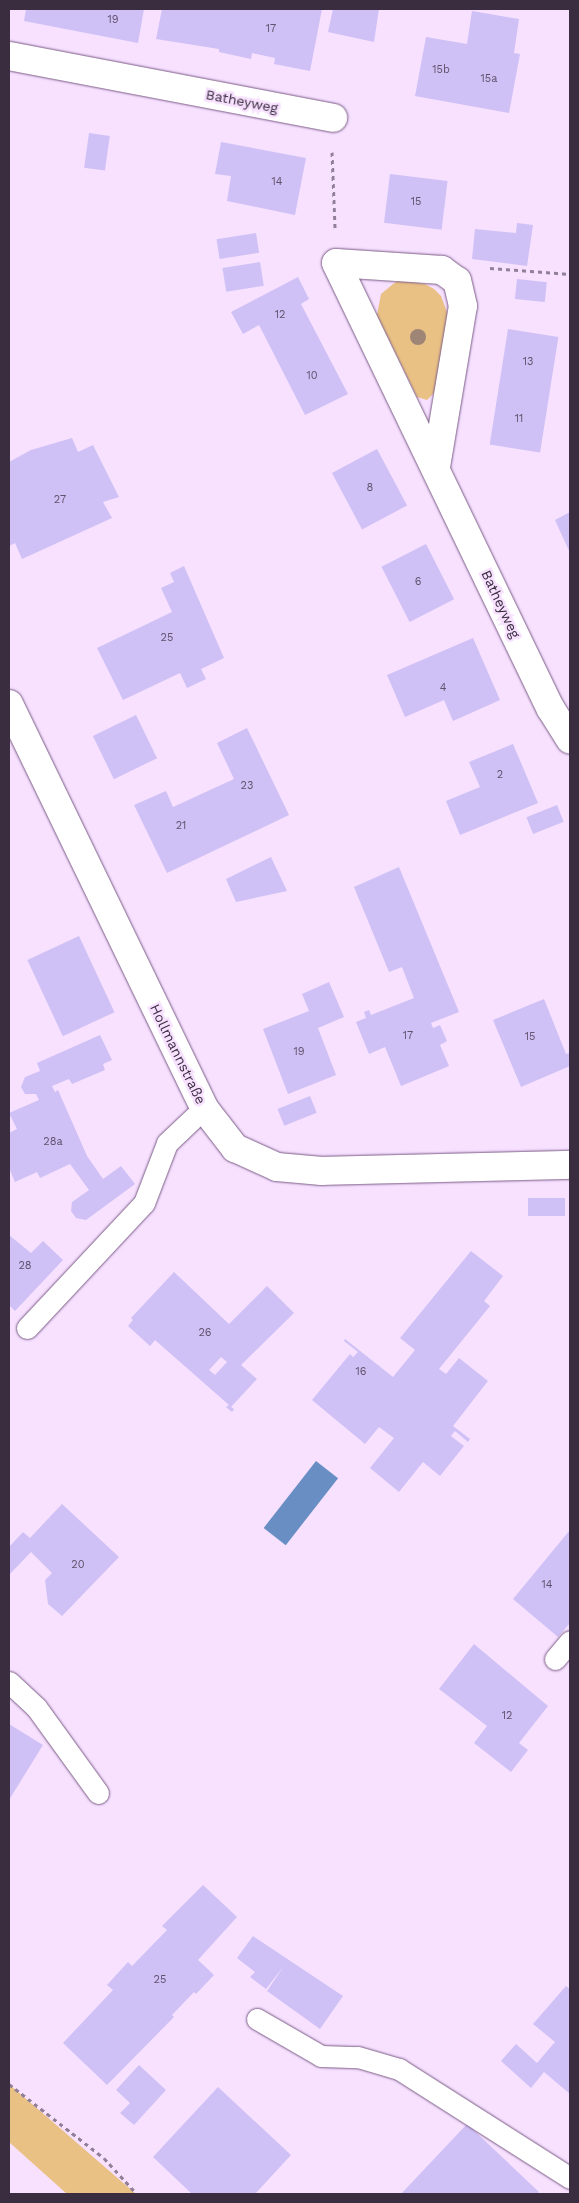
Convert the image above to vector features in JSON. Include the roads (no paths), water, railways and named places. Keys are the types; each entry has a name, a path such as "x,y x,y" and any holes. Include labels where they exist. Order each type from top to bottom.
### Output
{"street":[{"name":"Batheyweg","path":"9,56 333,118"},
{"name":"Batheyweg","path":"436,467 463,306 457,281 442,270 336,263 551,709 570,738"},
{"name":"Hollmannstraße","path":"9,704 204,1108 235,1148 277,1167 322,1171 570,1164"}],"lane":[{"path":"27,1328 144,1204 167,1144 204,1108"},
{"path":"555,1659 570,1641"},
{"path":"9,1682 36,1708 98,1793"},
{"path":"258,2019 321,2056 358,2057 399,2069 570,2178"}],"water":[{"path":"316,1461 338,1478 286,1545 264,1528"}]}
